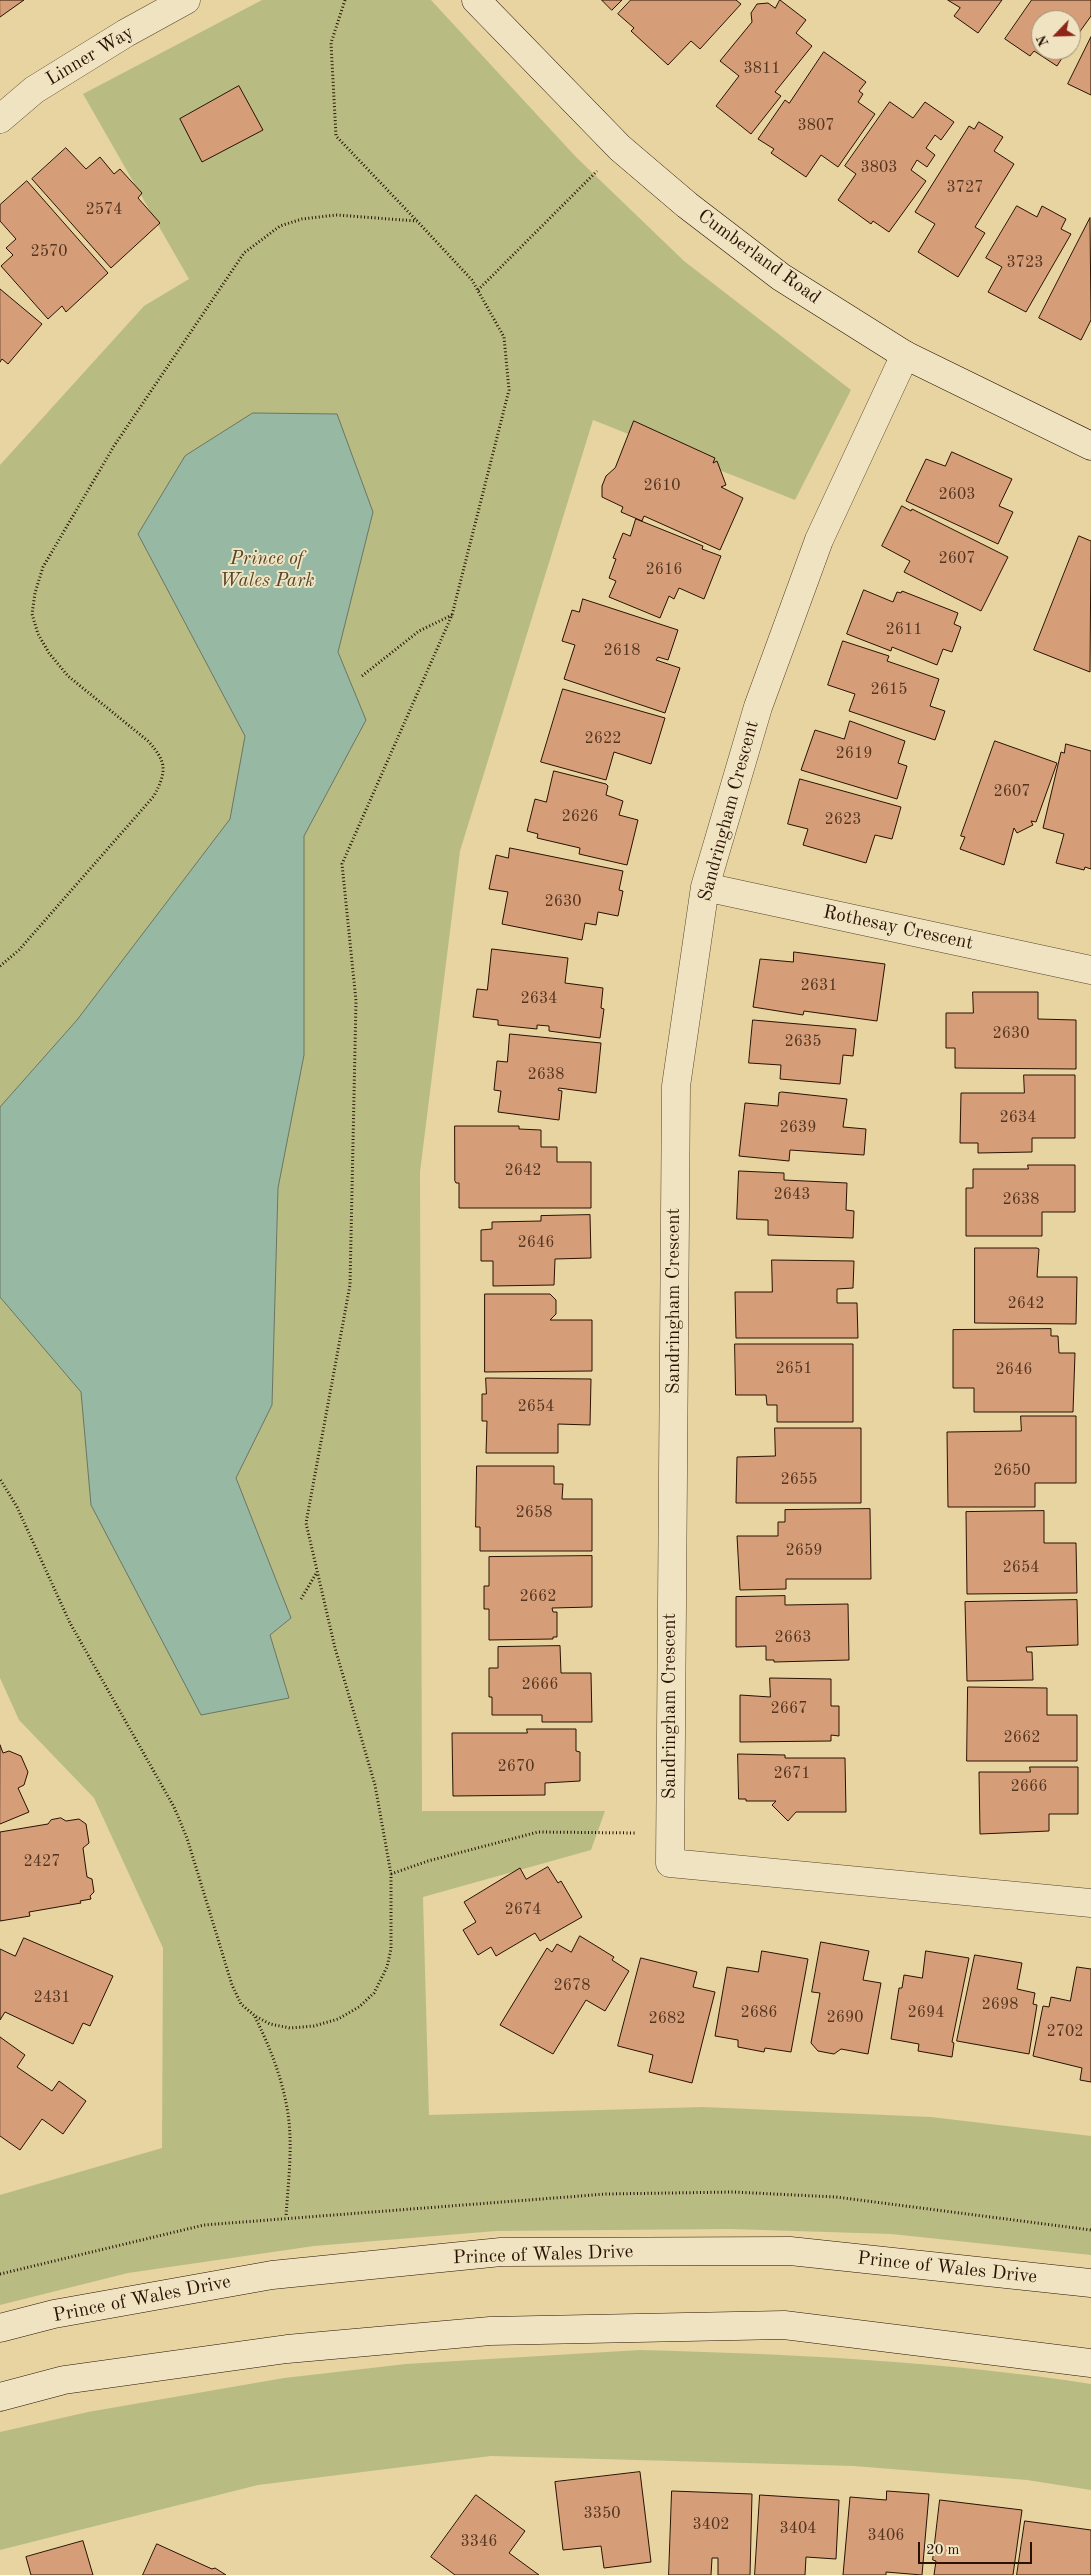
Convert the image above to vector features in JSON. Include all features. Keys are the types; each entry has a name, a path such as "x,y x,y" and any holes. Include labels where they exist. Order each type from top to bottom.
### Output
{"street":[{"name":"Linner Way","path":"0,119 34,90 126,33 186,0"},
{"name":"Cumberland Road","path":"476,0 620,148 687,205 781,277 905,355 1091,446"},
{"name":"Sandringham Crescent","path":"905,355 819,540 758,707 705,887 676,1086 670,1863 1091,1903"},
{"name":"Rothesay Crescent","path":"705,887 1091,970"},
{"name":"Prince of Wales Drive","path":"0,2328 54,2314 272,2275 501,2252 790,2251 1091,2283"},
{"path":"0,2397 64,2380 287,2348 490,2331 784,2325 1091,2363"}],"path":[{"path":"0,1478 17,1507 70,1623 174,1807 187,1838 232,1984 242,2004 255,2016 270,2024 290,2028 314,2026 338,2019 359,2007 374,1993 387,1968 391,1950 391,1874 375,1785 335,1648 306,1523 350,1285 356,1001 342,864 452,615 509,390 504,337 472,280 336,136 331,43 346,0"},
{"path":"478,290 620,148"},
{"path":"0,966 19,950 154,796 162,782 164,767 158,753 148,741 68,676 49,653 38,634 32,614 35,593 43,567 114,446 244,253 280,226 302,219 336,215 417,222"},
{"path":"362,676 419,631 452,615"},
{"path":"301,1599 317,1571"},
{"path":"391,1874 538,1832 669,1833"},
{"path":"255,2016 272,2051 288,2113 290,2156 286,2217"},
{"path":"0,2274 204,2225 286,2217 606,2194 733,2192 836,2197 1091,2230"}],"green space":[{"name":"Prince of Wales Park","path":"262,0 431,0 576,157 684,261 851,390 795,500 593,420 460,851 420,1172 422,1811 605,1811 591,1850 423,1897 429,2115 703,2107 931,2117 1091,2136 1091,2255 891,2234 730,2229 496,2231 314,2246 128,2273 0,2305 0,2195 162,2148 163,1948 94,1798 19,1720 0,1678 0,465 144,306 189,279 83,94"},
{"path":"640,2350 753,2354 923,2364 1091,2384 1091,2490 1027,2480 854,2466 491,2456 258,2485 0,2550 0,2432 88,2412 284,2378 406,2364"}],"shaded area":[{"path":"253,413 337,414 373,512 338,652 366,720 304,836 304,1055 278,1188 272,1405 236,1478 291,1618 270,1635 289,1698 201,1715 91,1505 81,1392 0,1297 0,1107 77,1020 230,819 245,736 138,534 185,456"}],"building":[{"path":"0,0 24,0 0,17"},
{"path":"602,0 622,0 612,10"},
{"path":"631,0 736,0 741,4 700,49 691,41 668,65 631,31 634,28 618,14"},
{"path":"780,0 806,20 796,33 812,46 775,92 781,96 751,134 716,106 739,76 720,61 752,22 751,13 757,4 768,3 775,8"},
{"path":"948,0 1002,0 978,33 954,16 960,8"},
{"path":"1032,0 1091,0 1091,16 1081,30 1081,10 1031,10 1030,56 1005,39"},
{"path":"1091,37 1091,95 1068,84"},
{"path":"824,52 866,82 859,91 863,94 858,102 875,114 838,167 821,155 806,177 771,153 774,149 758,139 785,100 789,103"},
{"path":"1048,60 1061,60 1057,66"},
{"path":"239,86 263,130 202,162 180,119"},
{"path":"890,102 913,118 925,102 954,122 941,140 935,135 926,148 935,155 927,167 917,160 911,170 926,181 889,232 873,221 871,224 838,200 856,174 845,166"},
{"path":"979,122 1003,137 994,151 1014,164 975,227 985,233 958,277 918,252 935,224 915,212 969,126 974,129"},
{"path":"66,148 86,169 100,157 114,174 120,169 142,193 138,198 160,223 111,268 32,179"},
{"path":"27,181 108,273 66,312 62,306 48,319 1,266 13,255 6,248 16,239 0,221 0,205"},
{"path":"1017,206 1037,217 1042,206 1066,219 1061,229 1071,234 1026,312 988,292 1002,267 986,258"},
{"path":"1090,218 1091,320 1081,340 1039,318"},
{"path":"0,289 42,324 8,364 2,359 0,362"},
{"path":"634,421 715,458 713,463 717,461 726,485 721,487 743,498 720,550 644,516 642,521 621,512 623,507 602,497 602,486 606,476 615,468"},
{"path":"952,452 1012,479 999,506 1013,512 998,544 906,501 926,459 945,466"},
{"path":"902,506 911,511 912,509 1008,557 981,611 904,572 910,561 882,546"},
{"path":"636,519 703,546 702,549 721,556 704,599 679,588 674,599 669,596 660,618 609,597 616,581 609,578 616,559 613,558 623,533 630,536"},
{"path":"1079,536 1091,541 1090,672 1034,650"},
{"path":"864,590 893,602 897,592 901,593 902,591 958,613 954,624 961,627 952,652 943,649 937,665 892,647 891,651 847,634"},
{"path":"583,599 678,630 668,660 658,657 656,660 680,668 665,713 564,679 575,645 562,641 572,610 579,612"},
{"path":"843,641 889,656 887,661 939,679 930,706 945,711 935,740 849,711 855,694 828,685"},
{"path":"563,689 665,718 651,764 614,752 606,780 541,762"},
{"path":"850,721 905,741 898,763 907,766 897,799 801,770 815,730 844,739"},
{"path":"995,741 1057,763 1036,822 1031,821 1033,825 1017,833 1014,828 1004,865 960,849 965,837 961,836"},
{"path":"1066,744 1091,751 1091,869 1085,867 1084,870 1056,863 1064,834 1043,828 1061,752 1064,753"},
{"path":"554,771 606,784 608,786 606,795 623,801 619,815 638,820 627,865 579,854 580,848 537,838 538,834 527,831 535,799 546,802"},
{"path":"800,779 901,807 892,839 875,835 866,863 803,845 808,829 788,824"},
{"path":"510,848 623,871 619,890 623,891 618,916 598,912 596,925 585,923 582,940 502,924 508,892 489,889 496,855 508,858"},
{"path":"492,949 568,958 565,983 603,988 601,1008 604,1009 600,1038 549,1031 549,1026 537,1025 537,1029 498,1025 498,1020 473,1017 477,989 487,990"},
{"path":"794,952 885,964 877,1021 804,1011 803,1015 753,1007 760,959 793,962"},
{"path":"973,992 1038,992 1038,1019 1076,1020 1076,1069 955,1068 955,1048 946,1048 946,1013 973,1013"},
{"path":"753,1020 856,1029 853,1056 843,1055 840,1084 780,1079 781,1065 749,1063"},
{"path":"510,1034 601,1043 596,1093 559,1088 558,1090 562,1091 559,1120 498,1112 501,1091 494,1090 497,1061 507,1062"},
{"path":"1024,1075 1075,1075 1075,1138 1032,1138 1032,1152 978,1153 978,1143 960,1143 961,1093 1024,1093"},
{"path":"779,1093 847,1099 843,1127 866,1129 864,1155 790,1150 789,1161 739,1156 745,1103 778,1106"},
{"path":"455,1126 519,1126 519,1129 541,1130 541,1147 557,1147 557,1162 591,1162 591,1208 459,1208 459,1183 455,1181"},
{"path":"1028,1165 1075,1165 1075,1212 1042,1212 1042,1236 966,1236 966,1188 973,1188 973,1169 1028,1169"},
{"path":"739,1171 784,1173 784,1180 847,1183 846,1210 854,1211 853,1238 768,1235 768,1220 737,1219"},
{"path":"590,1215 591,1258 555,1259 554,1285 493,1286 493,1261 481,1261 481,1230 492,1229 492,1222 541,1221 541,1216"},
{"path":"975,1248 1037,1248 1039,1249 1037,1277 1077,1277 1076,1324 975,1323"},
{"path":"772,1260 854,1261 853,1288 837,1289 837,1303 857,1303 858,1338 736,1338 735,1292 772,1292"},
{"path":"485,1294 550,1294 556,1300 556,1314 550,1320 592,1320 592,1371 485,1372"},
{"path":"1051,1329 1051,1336 1058,1336 1059,1353 1075,1353 1073,1412 974,1412 974,1388 953,1388 953,1330"},
{"path":"735,1344 853,1344 853,1422 777,1422 777,1405 767,1405 766,1395 736,1395"},
{"path":"486,1378 591,1379 590,1425 558,1424 558,1453 486,1453 487,1421 482,1421 482,1394 486,1394"},
{"path":"1021,1416 1076,1416 1076,1483 1035,1483 1035,1507 948,1507 947,1432 1021,1431"},
{"path":"775,1428 861,1428 861,1503 736,1503 737,1457 775,1456"},
{"path":"477,1466 554,1466 554,1484 563,1484 562,1499 592,1499 592,1551 480,1551 480,1527 476,1527"},
{"path":"870,1509 871,1579 786,1579 786,1589 740,1590 737,1536 778,1536 778,1522 785,1522 785,1510"},
{"path":"1044,1511 1044,1543 1076,1543 1077,1593 967,1594 966,1512"},
{"path":"592,1556 592,1607 552,1608 553,1612 557,1612 557,1637 553,1637 553,1639 489,1640 489,1609 484,1609 484,1586 489,1586 489,1557"},
{"path":"785,1596 785,1605 848,1604 849,1660 774,1662 774,1660 766,1660 766,1646 736,1647 736,1597"},
{"path":"1077,1600 1078,1645 1026,1647 1027,1652 1032,1652 1033,1680 967,1681 965,1602"},
{"path":"560,1646 561,1673 591,1673 592,1722 542,1722 542,1715 492,1715 492,1697 489,1697 489,1668 498,1668 498,1647"},
{"path":"770,1678 831,1679 831,1706 839,1706 839,1736 831,1735 831,1741 740,1742 740,1695 770,1697"},
{"path":"968,1687 1047,1688 1047,1715 1077,1715 1077,1761 967,1761"},
{"path":"527,1729 576,1729 576,1751 580,1752 580,1781 545,1783 545,1795 453,1796 452,1733 527,1733"},
{"path":"0,1745 3,1753 9,1751 21,1756 28,1772 24,1785 18,1788 29,1812 0,1824"},
{"path":"738,1754 785,1755 785,1758 845,1758 846,1812 796,1812 788,1821 772,1805 776,1801 746,1801 746,1799 739,1799"},
{"path":"1030,1767 1078,1767 1078,1814 1049,1814 1049,1831 980,1834 979,1772 1030,1772"},
{"path":"61,1818 66,1821 79,1819 86,1824 89,1843 83,1848 87,1877 92,1879 94,1892 90,1896 91,1899 80,1901 81,1903 29,1912 30,1916 0,1921 0,1832 48,1824 51,1820"},
{"path":"548,1867 558,1883 561,1881 582,1917 540,1941 535,1933 496,1956 491,1947 478,1955 463,1930 476,1922 464,1902 520,1868 526,1879"},
{"path":"580,1936 614,1957 612,1960 629,1971 605,2011 586,2000 553,2054 500,2025 547,1948 552,1952 557,1944 571,1952"},
{"path":"24,1938 113,1976 90,2026 83,2023 73,2044 5,2012 0,2020 0,1949 15,1956"},
{"path":"821,1942 869,1951 863,1980 881,1983 868,2054 841,2049 834,2054 818,2051 811,2043 820,1993 812,1992"},
{"path":"762,1951 808,1959 791,2052 765,2048 764,2052 738,2047 738,2040 715,2036 727,1967 758,1972"},
{"path":"926,1951 969,1958 952,2042 954,2043 952,2057 918,2051 919,2044 891,2039 899,1988 902,1988 904,1975 922,1978"},
{"path":"975,1955 1022,1963 1017,1989 1035,1993 1033,2004 1037,2005 1029,2054 957,2041"},
{"path":"641,1958 697,1972 693,1987 715,1992 692,2083 649,2072 653,2055 618,2046"},
{"path":"1077,1967 1091,1969 1091,2082 1080,2080 1082,2068 1033,2056 1043,2006 1049,2007 1051,1997 1070,2001"},
{"path":"0,2037 25,2055 17,2067 52,2091 59,2081 86,2101 63,2134 42,2119 20,2150 0,2136"},
{"path":"640,2472 651,2562 604,2568 601,2546 563,2550 555,2482"},
{"path":"672,2491 752,2494 750,2575 718,2575 718,2558 712,2558 711,2575 669,2575"},
{"path":"887,2491 929,2494 922,2575 886,2572 886,2575 843,2575 850,2497 886,2500"},
{"path":"476,2495 525,2531 509,2553 539,2575 455,2575 431,2557"},
{"path":"760,2495 839,2500 836,2559 806,2557 805,2575 755,2575"},
{"path":"940,2500 1022,2510 1013,2575 934,2575 936,2561 933,2560"},
{"path":"1025,2521 1091,2530 1091,2575 1017,2575"},
{"path":"83,2541 93,2575 31,2575 26,2557"},
{"path":"157,2544 212,2569 215,2568 226,2575 143,2575"}]}
